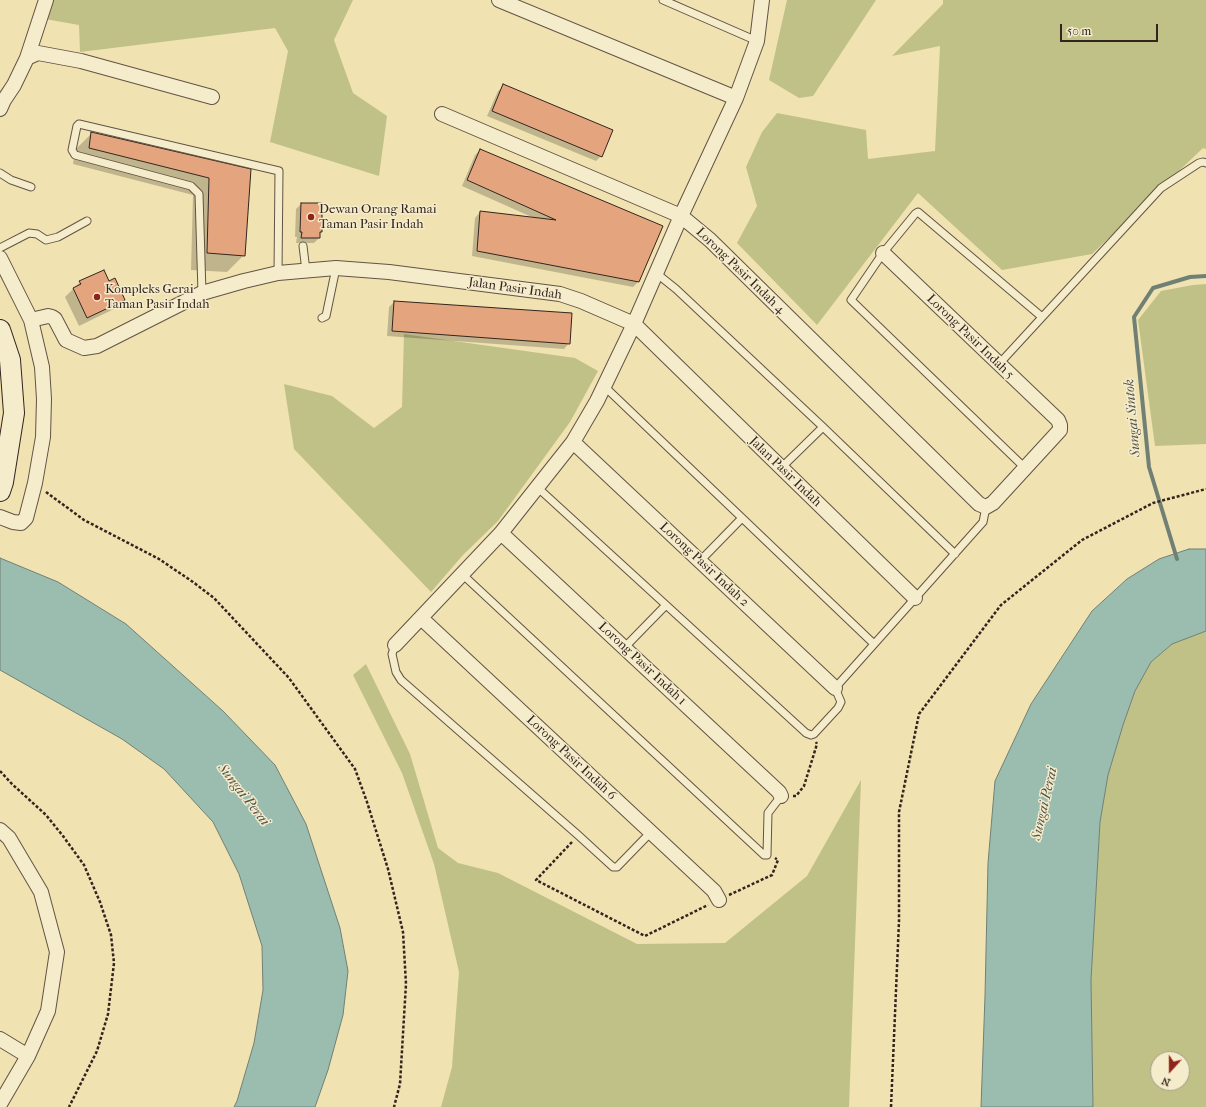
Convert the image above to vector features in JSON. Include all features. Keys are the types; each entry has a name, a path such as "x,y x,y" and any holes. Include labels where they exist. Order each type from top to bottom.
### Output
{"main road":[{"path":"0,330 10,360 14,413 3,482 0,491"}],"street":[{"path":"0,109 27,58 46,0"},
{"path":"499,0 736,98"},
{"path":"395,645 501,533 572,442 604,387 736,98 757,41 762,0"},
{"path":"27,58 38,53 61,57 212,97"},
{"name":"Lorong Pasir Indah 4","path":"442,114 681,216 710,240 979,504 986,507"},
{"name":"Lorong Pasir Indah 5","path":"883,253 1058,420 1060,430 1025,468"},
{"path":"0,258 30,320 42,367 44,399 43,437 36,483 26,518 21,523 13,522 0,517"},
{"name":"Jalan Pasir Indah","path":"30,320 52,317 55,319 66,340 74,345 84,348 97,346 202,293 278,273 336,268 388,272 560,294 634,324 915,598"},
{"name":"Lorong Pasir Indah 2","path":"572,442 835,688"},
{"path":"986,507 993,504 1025,468"},
{"name":"Lorong Pasir Indah 1","path":"501,533 779,792 781,796"},
{"name":"Lorong Pasir Indah 6","path":"421,618 714,891 719,900"},
{"path":"0,830 9,838 41,892 57,952 48,1011 28,1056 0,1104"},
{"path":"0,1039 28,1056"}],"lane":[{"path":"663,0 757,41"},
{"path":"202,293 199,194 191,186 75,155 72,153 72,150 77,126 80,124 279,171 278,273"},
{"path":"999,364 1161,188 1199,163 1206,163"},
{"path":"0,173 11,180 31,187"},
{"path":"1025,468 851,300 883,253 915,214 920,212 1042,317"},
{"path":"0,248 29,233 37,234 46,240 58,237 87,221"},
{"path":"303,246 306,271"},
{"path":"322,318 326,316 336,268"},
{"path":"656,273 676,289 823,427 955,554"},
{"path":"604,387 874,644"},
{"path":"781,468 823,427"},
{"path":"537,487 808,735 814,734 838,708 841,702 835,688 983,522 986,507"},
{"path":"700,561 742,518"},
{"path":"462,574 764,855 767,855 768,813 781,796"},
{"path":"624,648 666,605"},
{"path":"395,645 392,654 396,672 401,680 613,867 617,867 651,832"}],"path":[{"path":"36,483 49,495 84,520 159,559 214,598 288,678 355,769 388,869 402,932 406,984 400,1084 394,1107"},
{"path":"891,1107 899,921 899,812 919,714 1000,605 1082,540 1153,503 1206,489"},
{"path":"781,796 796,796 804,786 817,744 814,734"},
{"path":"0,771 46,815 84,865 100,902 111,935 114,963 108,1014 97,1051 69,1107"},
{"path":"578,835 536,880 645,936 679,918 772,875 778,860 767,855"}],"green space":[{"path":"54,0 353,0 334,40 353,93 387,116 379,176 270,142 288,51 275,28 80,52 79,25 45,19"},
{"path":"787,0 876,0 813,96 799,98 769,80"},
{"path":"943,0 1206,0 1206,149 1203,148 1092,254 1002,270 918,193 817,325 737,243 757,206 746,167 762,132 777,113 866,130 868,159 935,151 940,46 892,56 943,4"},
{"path":"1206,284 1206,444 1155,446 1138,320 1161,291"},
{"path":"404,334 575,358 598,371 570,422 498,521 463,555 431,592 294,449 284,384 332,396 374,428 402,407"},
{"path":"1206,631 1206,1107 1093,1107 1091,980 1100,822 1108,775 1123,725 1135,691 1151,662 1172,644"},
{"path":"366,664 410,754 438,848 458,863 498,873 637,944 725,943 807,876 861,780 849,1107 441,1107 452,1067 459,972 434,864 402,773 353,675"}],"water":[{"name":"Sungai Perai","path":"1189,549 1206,549 1206,631 1172,644 1151,662 1135,691 1108,775 1100,822 1091,980 1093,1107 981,1107 988,863 995,781 1031,704 1092,611 1127,579 1159,559"},
{"name":"Sungai Perai","path":"0,558 58,582 126,624 223,711 275,765 306,824 340,928 348,971 343,1015 328,1070 315,1107 234,1107 254,1043 263,990 262,946 239,874 213,822 164,769 122,739 0,670"}],"building":[{"path":"503,84 613,130 602,157 492,111"},
{"path":"91,132 251,169 245,256 207,253 209,178 89,148"},
{"path":"480,149 663,226 639,282 477,251 480,211 556,220 467,180"},
{"name":"Dewan Orang Ramai Taman Pasir Indah","path":"301,203 322,203 322,232 320,232 320,238 301,238"},
{"name":"Kompleks Gerai Taman Pasir Indah","path":"104,270 109,281 115,278 125,300 87,318 73,288 81,284 79,281"},
{"path":"394,301 572,313 570,344 392,331"}],"waterway":[{"name":"Sungai Sintok","path":"1177,559 1149,467 1134,317 1153,288 1190,277 1206,276"}],"place":[{"name":"Dewan Orang Ramai Taman Pasir Indah","path":"311,217"},
{"name":"Kompleks Gerai Taman Pasir Indah","path":"97,297"}]}
